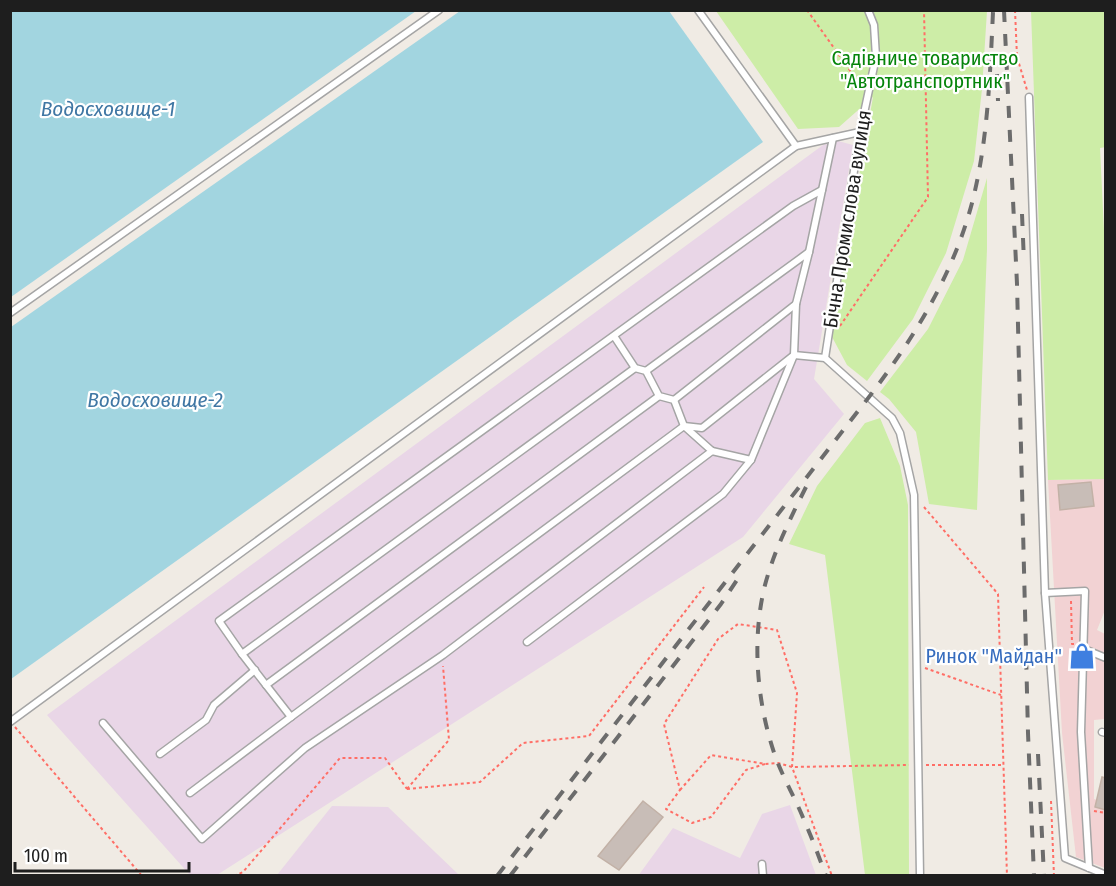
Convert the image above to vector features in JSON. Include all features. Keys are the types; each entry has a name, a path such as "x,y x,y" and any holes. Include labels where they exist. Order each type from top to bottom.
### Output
{"lane":[{"path":"10,313 439,10"},
{"path":"698,10 796,146"},
{"name":"Бічна Промислова вулиця","path":"825,358 860,132 876,57 874,25 868,10"},
{"path":"1029,97 1046,593 1065,858 1106,874"},
{"path":"10,722 796,146 860,132"},
{"path":"527,642 723,494 751,460 794,355 796,304 833,138"},
{"path":"291,717 219,621 793,207 822,190"},
{"path":"646,371 809,252"},
{"path":"674,400 796,304"},
{"path":"614,336 635,368 646,371 659,396 674,400"},
{"path":"190,793 684,426 702,428 794,355 825,358 892,418 900,433 914,495 920,876"},
{"path":"242,654 635,368"},
{"path":"266,685 659,396"},
{"path":"674,400 684,426 712,451 751,460"},
{"path":"102,723 202,839 305,748 442,656 712,451"},
{"path":"1046,593 1085,591 1081,732 1089,868"},
{"path":"1084,649 1106,658"},
{"path":"160,754 206,720 214,705 255,670"},
{"path":"762,864 763,876"}],"path":[{"path":"807,10 867,95"},
{"path":"838,328 928,197 924,10"},
{"path":"1015,10 1017,57 1029,97"},
{"path":"914,495 998,594 1007,876"},
{"path":"407,789 480,783 523,743 589,736 704,587"},
{"path":"680,790 664,724 718,639 738,624 777,630 797,693 792,767 832,876"},
{"path":"407,789 449,740 442,656"},
{"path":"917,665 1001,695"},
{"path":"10,722 142,876"},
{"path":"765,764 711,755 666,809 692,823 711,817 746,770 765,764 778,763 792,767 1004,765"},
{"path":"234,876 243,872 340,758 385,758 407,789"}],"shaded area":[{"path":"838,141 853,145 814,379 844,414 743,537 217,875 190,875 47,715 823,145"},
{"name":"Ринок \"Майдан\"","path":"1105,479 1105,610 1097,630 1105,634 1104,719 1094,720 1094,799 1105,802 1105,868 1076,857 1062,733 1048,480"},
{"path":"790,805 816,875 638,876 673,828 740,858 762,814"},
{"path":"332,806 388,807 459,875 277,875"}],"green space":[{"name":"Садівниче товариство \"Автотранспортник\"","path":"716,11 987,11 974,161 946,253 913,319 867,381 847,365 831,335 873,97 839,127 798,129"},
{"path":"1031,11 1105,11 1106,147 1100,148 1106,272 1105,479 1048,480"},
{"path":"987,178 987,249 977,510 929,504 916,432 889,399 880,392 928,329 963,260"},
{"path":"880,418 900,466 908,505 909,875 865,875 825,555 789,544 817,486 865,423"}],"water":[{"name":"Водосховище-1","path":"11,10 416,10 416,11 11,297"},
{"name":"Водосховище-2","path":"460,11 669,11 763,142 11,679 11,327"}],"building":[{"path":"1091,482 1094,506 1060,510 1058,485"},
{"path":"1102,777 1106,778 1106,810 1095,807"},
{"path":"643,801 663,817 619,870 598,856"}],"railway":[{"path":"1004,10 1017,284 1028,733 1034,876"},
{"path":"497,876 869,397 901,352 930,305 964,230 977,180 987,108 993,12"},
{"path":"997,74 998,101"},
{"path":"1022,214 1024,262"},
{"path":"806,487 788,523 765,585 758,629 758,674 765,719 777,761 826,876"},
{"path":"510,876 721,604 737,580"},
{"path":"1038,754 1044,876"}],"place":[{"name":"Ринок \"Майдан\"","path":"1082,656"}]}
